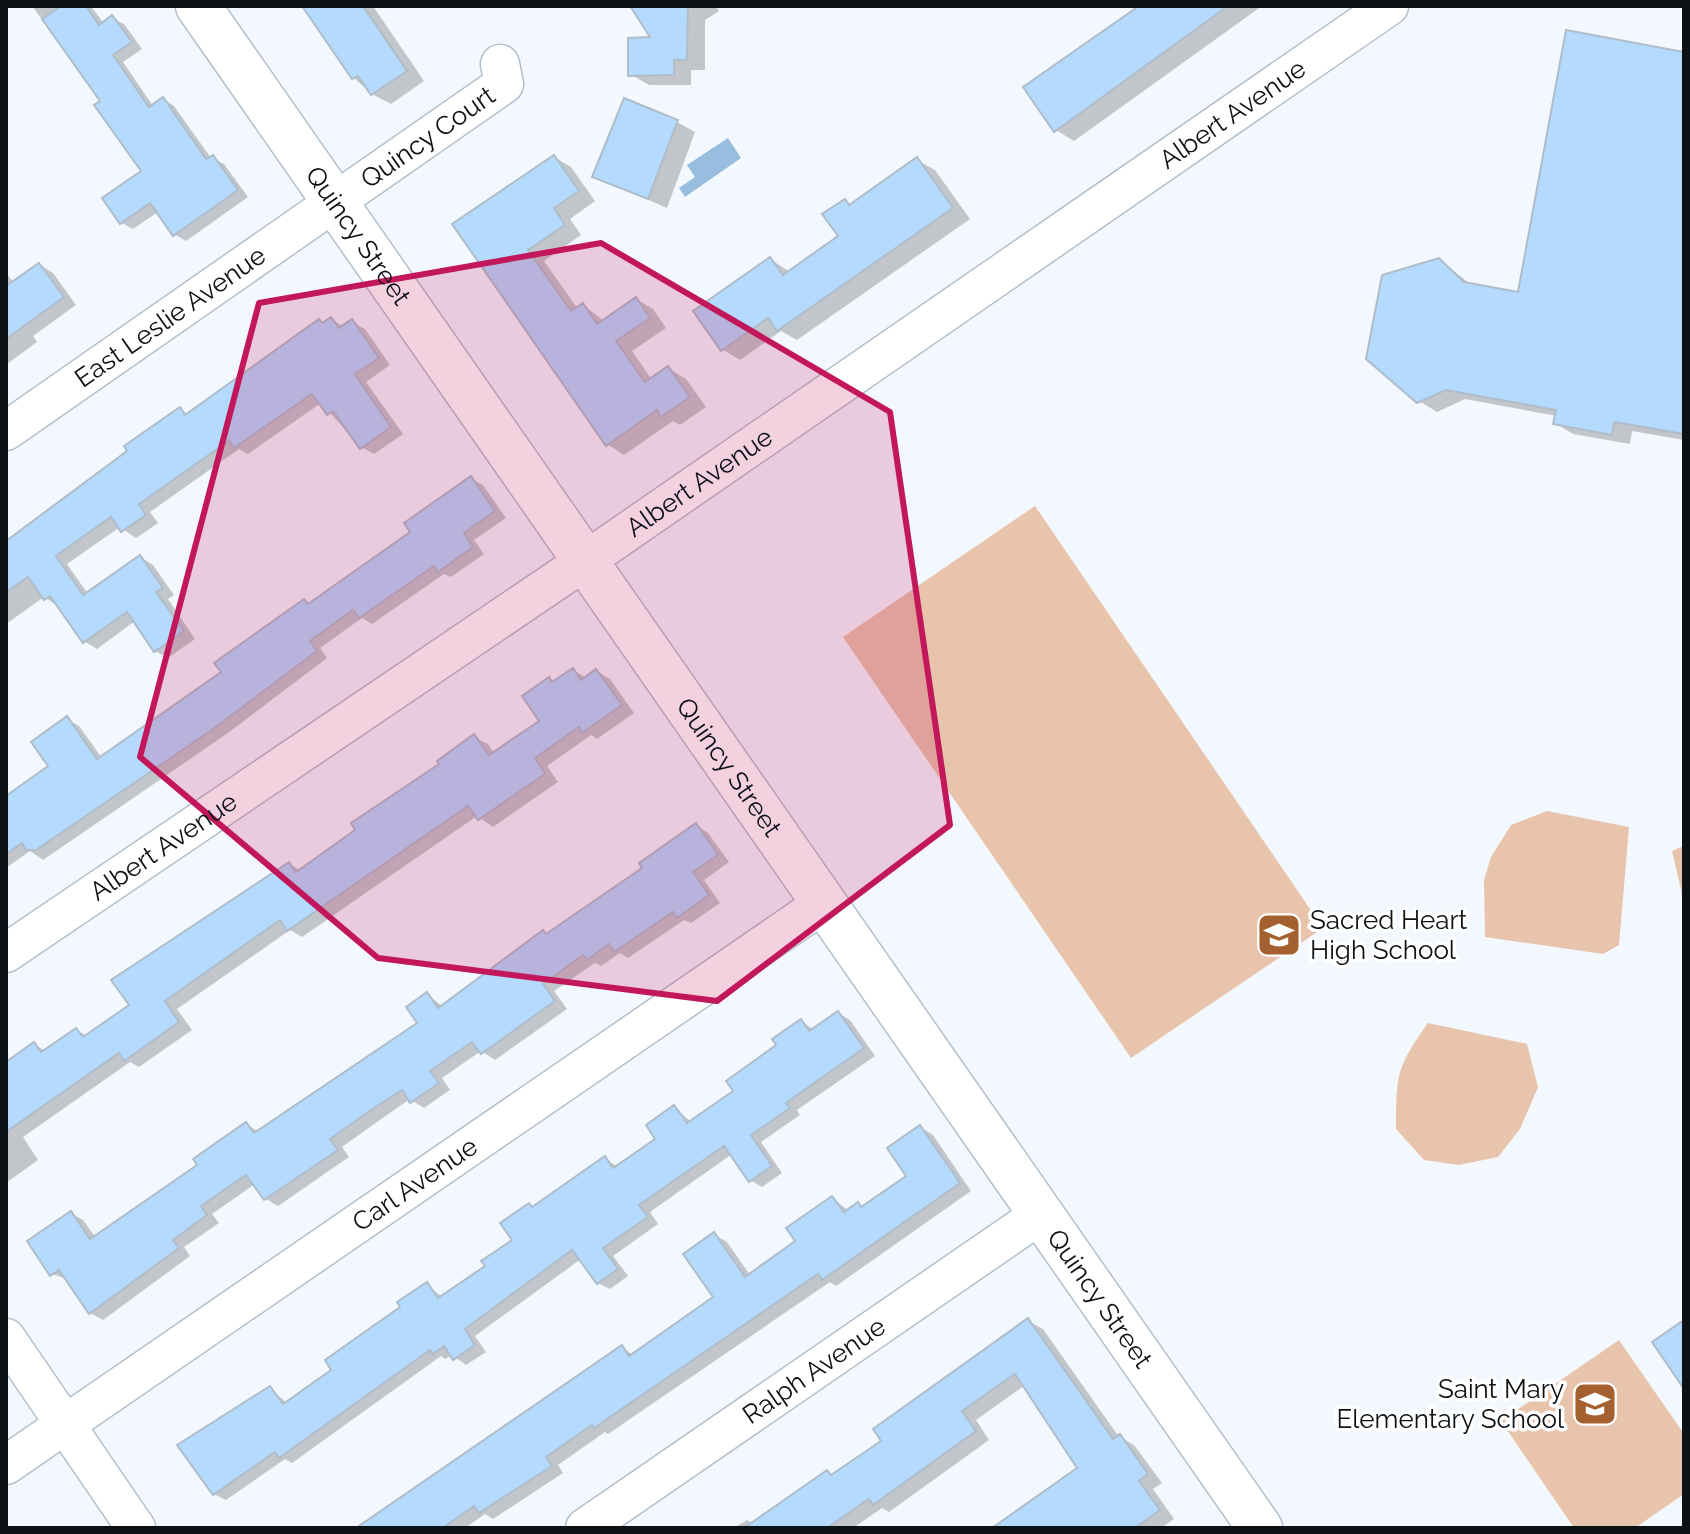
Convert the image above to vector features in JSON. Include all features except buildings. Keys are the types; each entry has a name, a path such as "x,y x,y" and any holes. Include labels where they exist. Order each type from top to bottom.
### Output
{"street":[{"name":"Quincy Street","path":"198,6 1041,1214 1249,1524"},
{"name":"Albert Avenue","path":"6,953 585,561 1389,6"},
{"name":"Quincy Court","path":"336,204 504,84 500,64"},
{"name":"East Leslie Avenue","path":"6,431 336,204"},
{"name":"Carl Avenue","path":"6,1465 824,903"},
{"name":"Ralph Avenue","path":"585,1528 1041,1214"},
{"path":"6,1338 136,1528"}],"highlighted area":[{"path":"601,243 890,412 950,825 717,1001 378,958 140,757 259,303"}],"shaded area":[{"path":"1035,506 1323,928 1131,1058 843,637"},
{"path":"1547,811 1629,827 1619,945 1603,954 1485,937 1484,880 1491,857 1511,825"},
{"path":"1684,846 1684,902 1672,851"},
{"path":"1428,1023 1527,1044 1538,1087 1520,1129 1498,1157 1459,1165 1424,1160 1396,1129 1400,1073"},
{"path":"1619,1340 1684,1434 1684,1494 1635,1528 1574,1528 1501,1421"}],"water":[{"path":"728,138 741,158 685,197 679,188 695,177 687,165"}],"place":[{"name":"Sacred Heart High School","path":"1279,935"},
{"name":"Saint Mary Elementary School","path":"1595,1404"}]}
